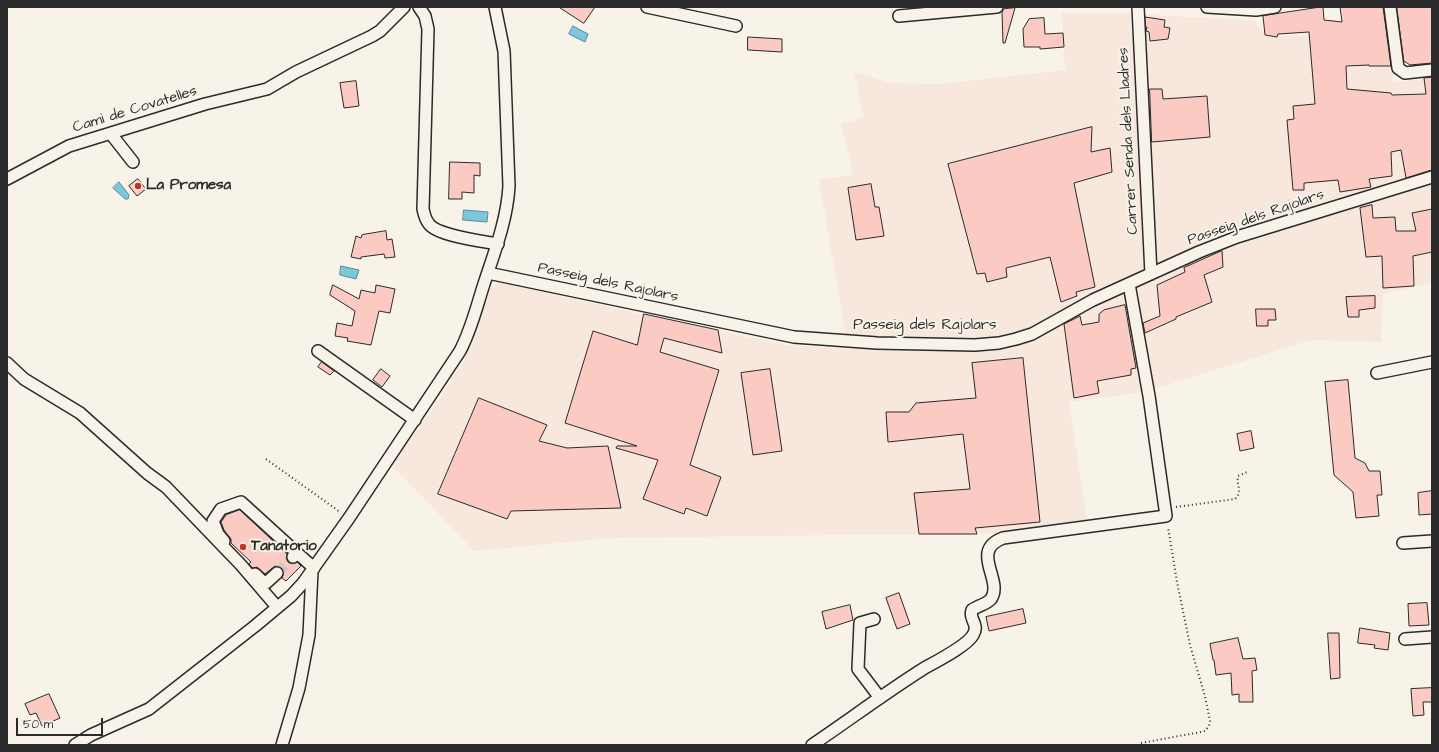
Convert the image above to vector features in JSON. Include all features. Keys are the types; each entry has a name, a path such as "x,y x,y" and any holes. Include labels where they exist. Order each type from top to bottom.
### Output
{"street":[{"name":"Camì de Covatelles","path":"7,179 69,146 205,104 267,89 296,72 372,36 380,31 404,7"},
{"path":"419,7 425,16 428,29 423,209 425,217 429,224 440,231 498,244"},
{"path":"75,745 91,735 149,709 278,607 303,583 349,518 460,351 467,337 498,244 506,210 509,186 504,52 495,7"},
{"path":"647,7 736,26"},
{"path":"899,16 997,7"},
{"name":"Carrer Senda dels Lladres","path":"1138,7 1150,274"},
{"path":"1207,7 1256,10 1275,7"},
{"path":"1390,7 1398,68 1404,73 1432,70"},
{"path":"111,134 133,162"},
{"name":"Passeig dels Rajolars","path":"488,272 794,337 877,343 975,345 999,343 1032,334 1093,300 1199,252 1237,237 1432,178"},
{"path":"812,745 922,670 965,644 973,637 976,625 972,617 972,610 990,601 994,594 995,588 987,560 988,554 995,541 1003,538 1166,512 1150,396 1129,284"},
{"path":"318,351 415,420"},
{"path":"1377,373 1432,362"},
{"path":"7,363 24,379 80,413 147,473 166,487 241,565 278,607"},
{"path":"277,573 266,583 264,582 218,534 213,521 221,509 241,502 295,555 313,570"},
{"path":"1403,543 1432,541"},
{"path":"282,745 299,688 309,635 313,570"},
{"path":"874,620 860,623 858,669 880,698"},
{"path":"1405,640 1432,637"}],"path":[{"path":"266,459 349,518"},
{"path":"1142,743 1205,731 1209,726 1210,721 1205,696 1190,645 1177,582 1166,512 1235,499 1240,491 1237,480 1238,476 1247,472"}],"shaded area":[{"path":"1062,13 1110,13 1253,20 1267,37 1310,35 1386,27 1393,82 1432,78 1432,283 1383,294 1381,342 1311,340 1144,392 1069,402 1087,521 993,533 610,538 474,551 392,465 445,391 473,344 490,289 499,282 787,345 848,349 819,179 853,175 841,124 864,118 854,72 889,83 939,84 1065,70"}],"water":[{"path":"573,26 588,34 585,42 569,34"},
{"path":"119,182 129,195 128,199 125,199 113,188"},
{"path":"464,210 488,212 487,222 463,220"},
{"path":"341,266 359,270 356,279 340,275"}],"building":[{"path":"559,7 595,7 584,23"},
{"path":"1323,7 1324,20 1342,22 1340,7 1383,7 1391,66 1346,66 1347,89 1391,93 1392,95 1426,94 1424,78 1432,77 1432,170 1406,178 1401,150 1391,152 1392,176 1369,179 1371,187 1340,192 1338,180 1304,183 1304,190 1293,190 1287,120 1294,119 1293,106 1315,104 1309,32 1278,34 1277,37 1265,35 1263,16"},
{"path":"1397,7 1432,7 1432,63 1410,65 1404,61"},
{"path":"1015,8 1005,43 1003,43 1002,12 1004,9"},
{"path":"1145,17 1165,20 1164,27 1170,28 1168,39 1150,41 1149,32 1146,31 1147,27"},
{"path":"1044,18 1045,34 1063,33 1064,47 1040,49 1040,47 1024,47 1023,29 1029,19"},
{"path":"748,37 782,39 782,52 748,50"},
{"path":"356,81 359,106 344,108 340,83"},
{"path":"1150,89 1162,89 1163,99 1207,96 1210,137 1152,142"},
{"path":"1092,127 1091,152 1110,148 1112,172 1074,183 1095,287 1076,292 1077,296 1061,302 1050,257 1006,268 1007,277 987,282 985,273 977,274 948,164"},
{"path":"450,162 480,163 480,176 474,175 474,193 462,192 462,199 449,199"},
{"path":"138,179 146,189 137,196 129,186"},
{"path":"871,184 875,207 879,207 884,236 856,240 848,188"},
{"path":"1372,205 1373,218 1395,217 1396,231 1416,231 1412,213 1432,209 1432,252 1413,256 1414,286 1383,288 1382,256 1366,257 1360,208"},
{"path":"386,231 387,240 392,239 395,257 385,258 384,254 361,257 361,259 351,257 356,236 361,238 362,235"},
{"path":"1222,251 1223,267 1204,275 1212,302 1176,317 1176,319 1145,333 1143,323 1160,316 1157,285 1185,272 1184,268"},
{"path":"333,285 359,299 361,290 375,293 376,285 395,289 390,313 379,311 371,345 347,341 348,338 335,336 337,323 352,326 355,311 330,295"},
{"path":"1375,296 1375,308 1359,310 1359,317 1348,317 1346,297"},
{"path":"1125,305 1136,368 1131,369 1131,375 1097,381 1099,393 1074,398 1064,324 1080,316 1082,325 1099,322 1099,314 1104,310"},
{"path":"1256,309 1275,309 1276,320 1268,320 1268,326 1257,326"},
{"path":"644,314 718,330 722,353 664,338 660,352 719,370 690,465 721,477 707,516 686,508 684,514 643,499 658,460 616,448 617,446 637,446 565,423 593,331 637,345"},
{"path":"1023,358 1040,522 975,528 977,534 919,534 914,493 970,489 963,434 888,442 886,412 909,412 916,403 976,398 972,363"},
{"path":"322,362 334,371 330,375 318,367"},
{"path":"381,369 390,376 382,387 373,380"},
{"path":"770,369 782,451 753,455 741,373"},
{"path":"1348,380 1355,458 1365,463 1369,471 1380,471 1382,495 1377,495 1379,516 1356,518 1353,492 1334,475 1325,382"},
{"path":"479,398 547,425 539,441 567,448 608,446 621,508 511,511 507,519 438,494"},
{"path":"1251,431 1254,448 1240,451 1237,434"},
{"path":"1432,491 1432,514 1419,515 1418,493"},
{"path":"240,510 287,554 286,558 288,562 292,564 297,562 301,566 286,581 282,578 284,572 282,568 275,566 265,574 257,567 252,568 249,564 251,562 231,543 231,539 224,530 221,522 226,515"},
{"path":"899,593 910,624 897,629 886,598"},
{"path":"1427,603 1429,625 1409,626 1408,604"},
{"path":"850,605 853,620 826,629 822,612"},
{"path":"1023,609 1026,623 989,631 986,617"},
{"path":"1360,628 1390,633 1388,650 1374,648 1375,645 1358,643"},
{"path":"1328,633 1339,633 1340,678 1331,679"},
{"path":"1238,638 1243,659 1255,658 1257,670 1252,671 1253,702 1239,702 1239,694 1232,695 1231,673 1216,675 1210,644"},
{"path":"1432,688 1432,702 1423,702 1424,715 1413,716 1411,689"},
{"path":"49,694 60,718 42,726 36,713 30,715 25,704"}],"tunnel":[{"path":"277,573 293,557"}],"place":[{"name":"La Promesa","path":"138,186"},
{"name":"Tanatorio","path":"243,547"}]}
